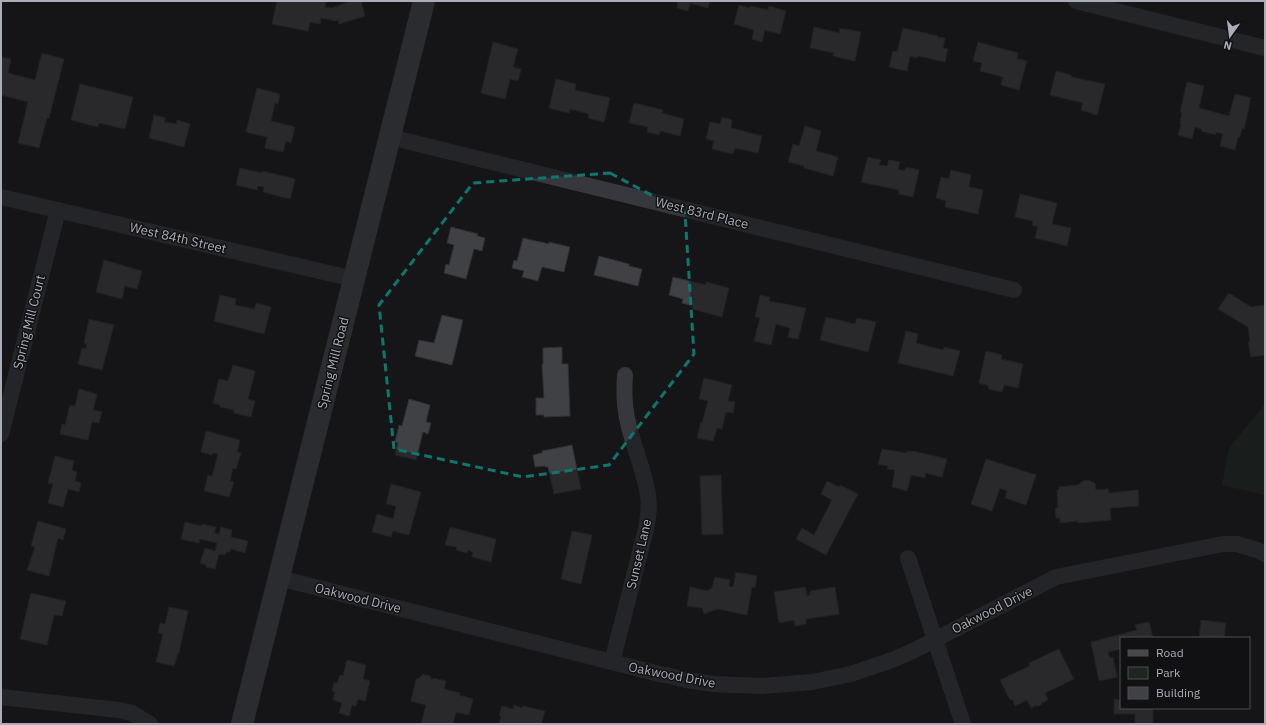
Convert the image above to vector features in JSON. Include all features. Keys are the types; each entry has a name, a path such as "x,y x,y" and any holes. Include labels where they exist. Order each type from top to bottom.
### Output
{"street":[{"name":"Spring Mill Road","path":"242,724 424,1"},
{"path":"1076,1 1265,48"},
{"name":"West 83rd Place","path":"390,137 1014,290"},
{"name":"West 84th Street","path":"1,197 354,279"},
{"name":"Spring Mill Court","path":"1,434 58,210"},
{"name":"Sunset Lane","path":"612,662 646,529 649,503 647,489 634,448 625,408 625,375"},
{"name":"Oakwood Drive","path":"279,578 663,675 693,681 731,685 761,686 812,682 851,674 892,660 935,640 1056,577 1223,544 1237,544 1265,554"},
{"path":"908,558 963,724"},
{"path":"1,697 119,710 132,713 150,724"}],"highlighted area":[{"path":"610,173 685,213 694,354 609,465 523,477 394,449 379,305 473,183"}],"green space":[{"path":"1265,404 1265,495 1222,485 1229,448"}],"building":[{"path":"277,1 326,1 325,7 332,8 351,1 361,1 365,16 339,24 338,20 335,21 321,18 320,24 310,22 308,31 272,24"},
{"path":"678,1 710,1 708,8 690,3 688,11 677,8"},
{"path":"739,5 768,10 769,6 786,11 780,34 765,30 762,42 752,39 754,30 734,24"},
{"path":"814,27 839,33 840,28 861,32 855,61 833,56 834,53 810,48"},
{"path":"903,28 945,38 943,48 948,49 945,62 918,56 917,58 910,56 907,71 889,67 893,51 897,52"},
{"path":"493,42 518,49 513,67 521,69 518,81 510,79 505,99 481,93"},
{"path":"978,42 1018,53 1017,59 1027,61 1019,90 1001,85 1003,77 980,71 982,63 973,61"},
{"path":"42,53 64,59 49,118 47,118 39,148 18,143 28,102 1,95 1,57 11,59 8,73 35,80"},
{"path":"1056,71 1071,75 1071,77 1105,84 1097,115 1081,110 1083,103 1050,95"},
{"path":"556,79 576,84 575,90 610,98 604,122 588,118 589,114 570,109 569,113 549,108"},
{"path":"1187,82 1204,86 1199,108 1229,116 1235,94 1251,98 1244,129 1242,128 1240,137 1238,137 1235,150 1220,146 1223,134 1216,132 1216,135 1201,131 1202,129 1195,127 1192,139 1178,135 1182,113 1180,112"},
{"path":"80,84 133,97 125,129 99,123 98,127 71,120"},
{"path":"257,88 280,94 278,104 275,103 271,121 295,127 291,143 286,141 283,152 265,148 267,137 246,132"},
{"path":"634,103 663,110 662,113 684,119 680,136 660,131 659,135 647,132 648,127 629,123"},
{"path":"154,115 165,118 164,122 176,124 177,120 190,124 184,147 149,138"},
{"path":"722,117 732,120 731,128 762,136 758,153 735,148 733,154 712,149 714,141 706,139 710,122 720,124"},
{"path":"805,126 821,131 816,151 838,157 833,176 788,162 793,144 799,146"},
{"path":"868,157 881,160 879,165 887,166 889,160 900,162 898,169 905,171 906,167 919,170 913,197 899,194 899,190 861,182"},
{"path":"240,168 262,173 262,171 295,179 290,199 263,192 264,187 258,186 257,190 236,185"},
{"path":"951,170 971,175 969,187 983,190 978,214 945,207 946,201 936,198 941,177 949,179"},
{"path":"1020,194 1057,203 1052,224 1071,228 1067,246 1035,238 1038,227 1032,225 1033,221 1015,217"},
{"path":"451,227 478,234 477,236 485,238 482,251 474,249 466,279 444,273 446,264 449,265 454,245 447,243"},
{"path":"523,238 570,247 564,272 542,267 538,281 522,277 524,271 512,268 514,260 517,261"},
{"path":"599,256 642,269 638,286 594,275"},
{"path":"104,260 142,271 137,289 125,286 122,299 96,292"},
{"path":"673,277 706,285 706,282 729,288 722,317 692,309 693,306 682,303 683,299 669,295"},
{"path":"1229,293 1251,307 1265,305 1265,355 1251,357 1248,342 1250,342 1248,327 1218,309"},
{"path":"220,295 236,299 235,305 254,309 256,303 271,307 264,334 214,321"},
{"path":"760,295 770,297 769,301 806,308 798,339 788,337 790,328 776,324 771,345 754,341 760,318 755,317"},
{"path":"442,315 463,320 452,365 415,356 419,340 434,343"},
{"path":"826,317 855,324 857,318 876,322 868,352 820,340"},
{"path":"89,319 114,325 102,370 78,364 82,348 86,349 87,344 84,343"},
{"path":"906,331 918,334 916,343 943,350 944,347 960,351 953,376 898,363"},
{"path":"562,347 562,364 568,364 570,416 544,417 544,415 536,415 536,398 544,398 542,365 543,348"},
{"path":"986,351 1002,355 1001,359 1023,364 1018,388 1004,385 1002,392 988,389 989,386 979,383"},
{"path":"233,365 255,371 248,399 255,401 251,417 234,413 234,410 220,407 220,405 213,403 219,379 228,381"},
{"path":"704,378 732,385 728,401 735,402 733,413 726,412 722,429 717,428 713,441 697,438 708,401 699,399"},
{"path":"79,389 97,394 93,410 102,412 99,423 92,422 88,440 60,434 62,424 65,425 70,405 75,406"},
{"path":"409,399 430,405 426,422 431,423 428,434 423,432 416,460 395,455 398,443 395,442 399,425 402,426"},
{"path":"206,431 240,440 237,452 241,453 236,469 233,468 230,481 234,482 229,497 204,491 208,475 212,476 218,454 213,453 212,455 201,452"},
{"path":"572,445 581,489 554,494 548,467 535,467 533,455 542,453 542,451"},
{"path":"882,449 907,453 907,451 913,451 947,459 942,477 926,473 925,478 911,475 907,491 892,487 895,470 887,469 888,466 878,464"},
{"path":"55,456 74,461 72,470 77,472 75,481 81,483 79,492 68,489 63,507 48,503 53,484 48,483"},
{"path":"986,459 1036,475 1026,505 1005,498 1007,491 1000,488 992,511 971,504"},
{"path":"721,475 723,534 702,535 700,476"},
{"path":"1088,480 1095,483 1096,490 1108,489 1109,493 1138,490 1139,506 1110,508 1111,520 1060,523 1060,518 1056,518 1055,508 1058,508 1057,490 1059,490 1059,487 1078,485 1083,481"},
{"path":"827,481 839,487 840,485 858,494 826,555 796,539 802,528 814,535 832,500 821,494"},
{"path":"391,484 421,492 409,535 393,531 391,537 372,532 377,514 393,519 396,506 386,504"},
{"path":"38,521 66,529 63,540 58,538 49,576 27,570 35,547 31,546"},
{"path":"185,522 201,526 202,524 216,527 214,533 219,534 221,527 232,530 231,537 248,541 245,553 231,549 230,552 227,552 225,555 219,554 215,569 206,567 206,565 200,563 205,548 215,551 217,543 200,539 199,543 181,539"},
{"path":"450,527 496,539 491,562 472,557 473,552 468,550 467,553 456,550 457,547 445,545"},
{"path":"572,531 592,535 581,584 561,579"},
{"path":"736,572 757,576 755,588 752,587 747,615 718,609 704,614 702,608 687,606 690,587 707,591 712,588 715,577 730,580 729,586 733,587"},
{"path":"805,587 807,596 810,595 810,591 835,587 839,614 806,619 806,624 795,626 794,620 779,623 774,592"},
{"path":"31,593 66,601 62,616 54,615 47,645 20,639"},
{"path":"169,607 188,611 179,653 174,666 156,662 163,634 158,633 160,623 165,624"},
{"path":"1201,620 1226,623 1224,637 1199,637"},
{"path":"1149,622 1153,637 1120,637 1120,649 1108,652 1110,658 1113,657 1117,677 1099,681 1091,642 1137,630 1135,625"},
{"path":"1059,649 1074,679 1045,693 1048,700 1041,703 1042,704 1037,707 1037,705 1031,708 1027,700 1015,706 1012,699 1010,700 1000,680 1030,666 1029,663"},
{"path":"347,660 366,665 363,679 370,681 365,701 358,699 356,706 352,705 349,716 339,713 342,703 333,700 335,692 332,691 334,683 337,683 340,675 343,676"},
{"path":"423,674 430,676 432,680 433,678 446,681 444,689 460,693 459,695 473,699 469,715 456,712 453,724 421,724 426,705 411,701 416,679"},
{"path":"1114,699 1120,700 1120,709 1153,709 1153,724 1135,724 1135,714 1114,714"},
{"path":"514,705 522,708 523,706 545,711 541,724 499,724 501,716 499,715 502,706 513,709"}]}
